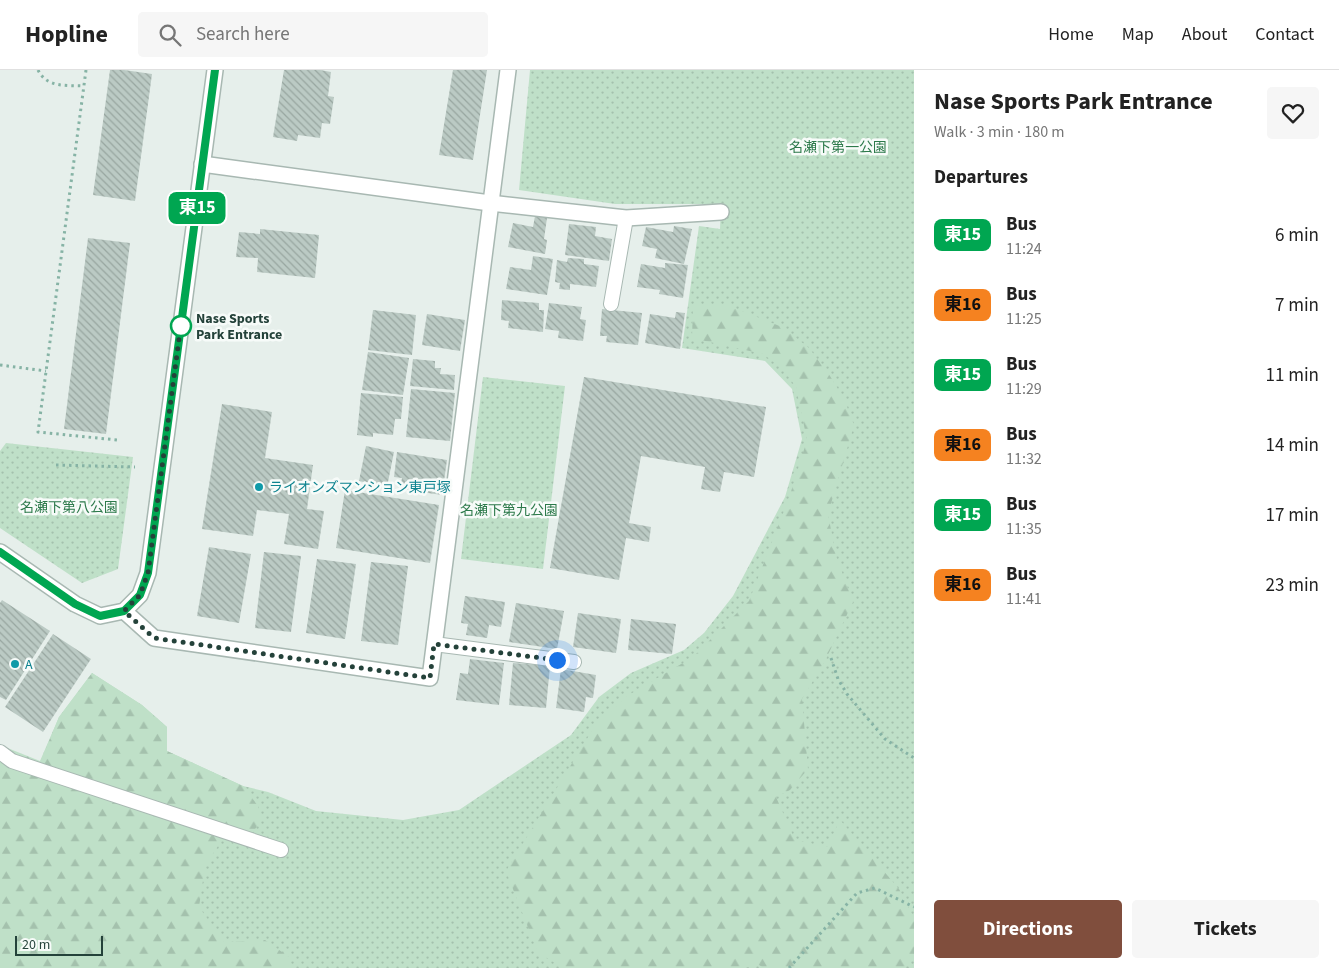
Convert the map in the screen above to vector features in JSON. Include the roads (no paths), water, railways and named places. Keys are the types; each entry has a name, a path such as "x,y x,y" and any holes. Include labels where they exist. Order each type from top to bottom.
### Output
{"street":[{"path":"0,552 75,604 100,616 124,611 140,595 148,573 215,70"},
{"path":"124,611 154,638 430,678 508,70"},
{"path":"202,164 490,203 626,218 721,212"}],"lane":[{"path":"611,304 626,218"},
{"path":"434,644 574,662"},
{"path":"0,752 12,761 281,850"}],"place":[{"name":"Nase Sports Park Entrance","path":"181,326"},
{"name":"ライオンズマンション東戸塚","path":"259,487"},
{"name":"A","path":"15,664"}],"park label":[{"name":"名瀬下第一公園","path":"838,147"},
{"name":"名瀬下第八公園","path":"69,507"},
{"name":"名瀬下第九公園","path":"509,510"}]}
